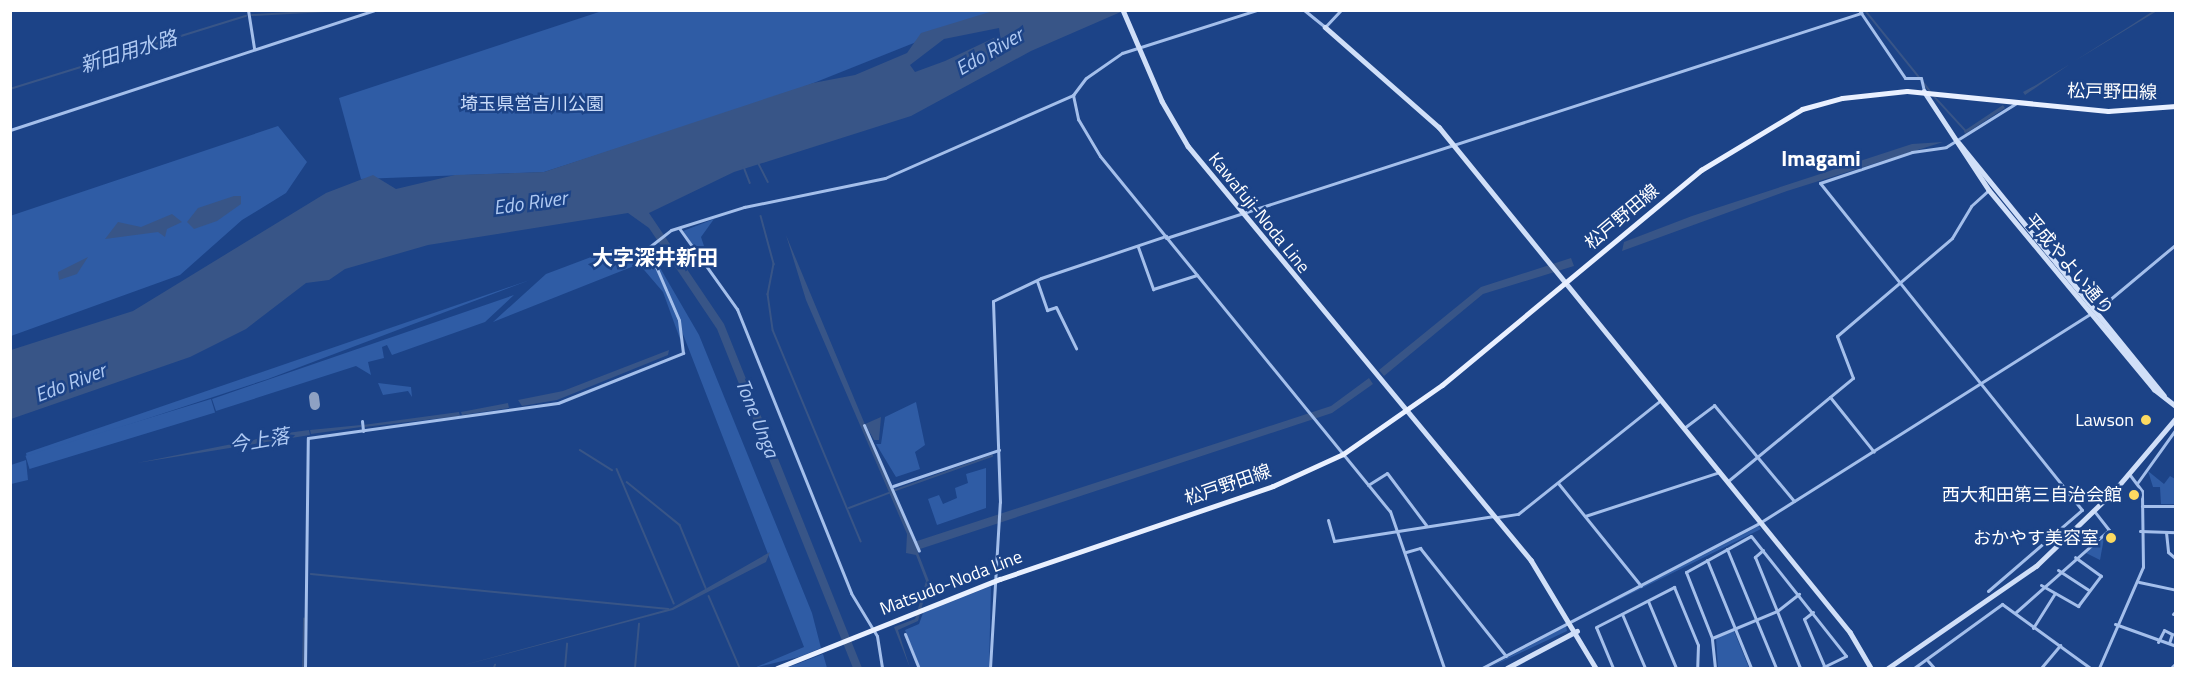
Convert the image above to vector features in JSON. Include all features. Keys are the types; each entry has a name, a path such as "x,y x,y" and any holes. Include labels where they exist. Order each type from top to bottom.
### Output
{"main road":[{"name":"松戸野田線","path":"1343,454 1405,413 1701,170 1768,126 1842,98 1924,91 2108,111 2175,106"},
{"name":"Matsudo-Noda Line","path":"777,669 1000,579 1273,486 1343,454"}],"street":[{"path":"248,10 254,49"},
{"path":"10,130 374,10"},
{"name":"Kawafuji-Noda Line","path":"1123,10 1147,67 1188,146 1405,413 1497,517 1571,621 1594,669"},
{"path":"305,669 308,438 362,426 558,402 683,353 680,320 648,248 671,230 744,207 873,182 1073,95 1089,75 1137,44 1257,10"},
{"path":"1304,10 1424,112 1453,144 1857,640 1871,669"},
{"path":"1326,27 1341,10"},
{"path":"990,669 999,512 993,301 1037,280 1138,246 1860,12 1905,78 1921,78 1924,91"},
{"name":"平成やよい通り","path":"1924,91 1989,189 2175,406"},
{"path":"1073,95 1078,119 1096,150 1309,411 1368,485 1399,529 1444,669"},
{"path":"1988,591 2082,510 1820,183 1957,142 2020,101"},
{"name":"平成やよい通り","path":"1957,142 2094,312"},
{"path":"1728,482 1853,378 1837,336 1952,238 1989,189"},
{"path":"679,228 737,309 851,593 877,636 882,669"},
{"path":"1482,669 1761,522 1984,385 2094,312 2175,244"},
{"path":"1138,246 1153,289 1197,275"},
{"path":"1037,280 1047,310 1056,307 1076,348"},
{"path":"1830,397 1874,452"},
{"path":"1328,520 1334,541 1426,525 1518,514 1661,400"},
{"path":"1684,428 1714,405 1794,501"},
{"path":"1887,669 1995,599 2094,512 2175,418"},
{"path":"864,425 919,551"},
{"path":"2138,483 2175,429"},
{"path":"892,487 999,450"},
{"path":"1585,516 1720,472"},
{"path":"1368,485 1387,473 1426,525"},
{"path":"2099,669 2115,624 2139,582 2142,506 2138,483 2129,474"},
{"path":"1558,483 1641,585"},
{"path":"2142,506 2175,506"},
{"path":"2016,612 2040,585 2109,530 2094,512"},
{"path":"2140,531 2175,532"},
{"path":"2166,532 2168,552 2175,559"},
{"path":"1715,669 1712,638 1686,572 1751,536 1813,612 1846,657 1823,668 1804,619 1813,612"},
{"path":"1406,552 1420,548 1506,656"},
{"path":"1727,549 1776,669"},
{"path":"1763,550 1755,557 1800,669"},
{"path":"2040,585 2078,606 2101,576 2075,557"},
{"path":"1707,560 1751,669"},
{"path":"2058,570 2090,590"},
{"path":"2139,582 2175,590"},
{"path":"1613,669 1596,627 1674,587 1698,645 1697,669"},
{"path":"2032,628 2055,593"},
{"path":"1712,638 1777,611 1798,594"},
{"path":"1648,601 1676,669"},
{"path":"1914,669 1928,661 2002,603 2016,612 2032,628 2060,645 2090,669"},
{"path":"1622,614 1645,669"},
{"path":"2115,624 2158,642 2175,646"},
{"path":"2158,642 2164,630 2172,634 2169,643"},
{"path":"1507,669 1577,631"},
{"path":"905,634 919,669"},
{"path":"2041,669 2060,645"},
{"path":"1928,661 1934,669"},
{"path":"2171,669 2175,663"}],"green space":[{"name":"埼玉県営吉川公園","path":"602,11 994,11 781,96 544,172 361,179 339,98"},
{"path":"278,126 307,162 286,193 242,220 180,275 11,336 10,216"},
{"path":"714,219 701,237 707,255 702,258 683,231"},
{"path":"623,245 623,251 642,246 649,252 678,321 682,337 680,339 663,292 639,264 493,322 546,274"},
{"path":"652,254 699,335 812,613 821,648 799,657 754,668 804,647"},
{"path":"530,280 268,379 27,458 26,453"},
{"path":"514,295 485,322 392,355 387,345 382,347 384,358 368,362 371,375 356,366 216,411 212,399"},
{"path":"378,383 411,387 412,397 408,391 383,395"},
{"path":"211,399 215,412 30,469 25,456"},
{"path":"916,402 925,445 915,452 920,469 896,477 876,444 881,444 885,417"},
{"path":"26,460 28,480 11,484 11,465"},
{"path":"986,468 986,508 937,525 928,499 939,495 943,504 957,498 955,488 968,483 966,474"},
{"path":"2148,471 2164,484 2170,476 2175,479 2175,504 2161,504 2160,487 2153,487"},
{"path":"1759,526 1761,529 1578,620"},
{"path":"2104,538 2100,560 2086,553"},
{"path":"991,586 989,668 920,668 905,630 919,624 923,613"},
{"path":"1566,626 1567,631 1488,668 1561,629"},
{"path":"1734,631 1749,668 1718,668 1716,638"},
{"path":"823,654 827,668 786,668 797,664"}],"water":[{"path":"993,11 1123,11 1031,51 911,116 734,172 649,213 724,324 862,668 853,668 717,329 649,228 628,213 428,245 345,269 329,280 306,283 246,329 190,357 11,419 11,350 133,311 326,193 373,175 396,189 455,175 544,172 813,83 855,75 907,53 921,33","holes":["999,28 1000,35 945,61 915,72 910,65 944,39"]},
{"path":"2153,11 2157,11 2073,62 2130,26"},
{"path":"2070,64 2025,95 2023,92 2036,85"},
{"path":"2003,105 2005,108 1965,134 1964,131"},
{"path":"1943,142 1787,191 1622,251 1624,242 1692,216 1912,144"},
{"path":"234,196 241,196 241,204 217,221 194,229 187,222 198,208"},
{"path":"172,214 182,222 167,229 165,237 158,232 105,239 118,222 141,227"},
{"path":"786,235 914,542 1331,406 1369,378 1373,384 1332,413 917,550 929,581 918,621 898,630 910,668 894,627 915,619 926,581 916,555 906,553 907,534 806,300"},
{"path":"88,257 77,274 59,280 58,272"},
{"path":"1571,258 1574,266 1483,294 1384,376 1379,370 1481,287"},
{"path":"669,350 668,355 557,400 522,406 518,400 563,391"},
{"path":"508,403 509,408 462,415 461,412"},
{"path":"459,412 460,416 364,427 363,425"},
{"path":"881,417 879,440 874,440 865,424"},
{"path":"361,425 361,427 311,434 310,430"},
{"name":"今上落","path":"309,430 310,435 137,463 287,433"},
{"path":"770,552 766,562 673,610 453,668 672,608"}],"waterway":[{"name":"新田用水路","path":"252,15 344,10"},
{"path":"1865,10 1919,77"},
{"name":"新田用水路","path":"10,89 246,16"},
{"path":"1924,83 1930,91"},
{"path":"1933,95 1966,131"},
{"path":"759,164 768,182"},
{"path":"744,167 750,183"},
{"path":"761,216 774,264 768,294 773,330 861,541"},
{"path":"580,450 612,470"},
{"path":"893,491 992,456"},
{"path":"617,469 674,603"},
{"path":"627,482 680,525 706,588"},
{"path":"849,508 889,493"},
{"path":"311,574 668,609"},
{"path":"709,596 740,668"},
{"path":"303,668 304,619"},
{"path":"635,668 639,624"},
{"path":"565,668 567,644"}],"taxiway":[{"path":"314,397 315,405"}],"place":[{"name":"Lawson","path":"2146,420"},
{"name":"西大和田第三自治会館","path":"2134,495"},
{"name":"おかやす美容室","path":"2111,538"}],"district":[{"name":"Imagami","path":"1821,158"},
{"name":"大字深井新田","path":"655,257"}],"water label":[{"name":"Edo River","path":"989,51"},
{"name":"Edo River","path":"530,202"},
{"name":"Edo River","path":"70,382"},
{"name":"Tone Unga","path":"758,418"}]}
